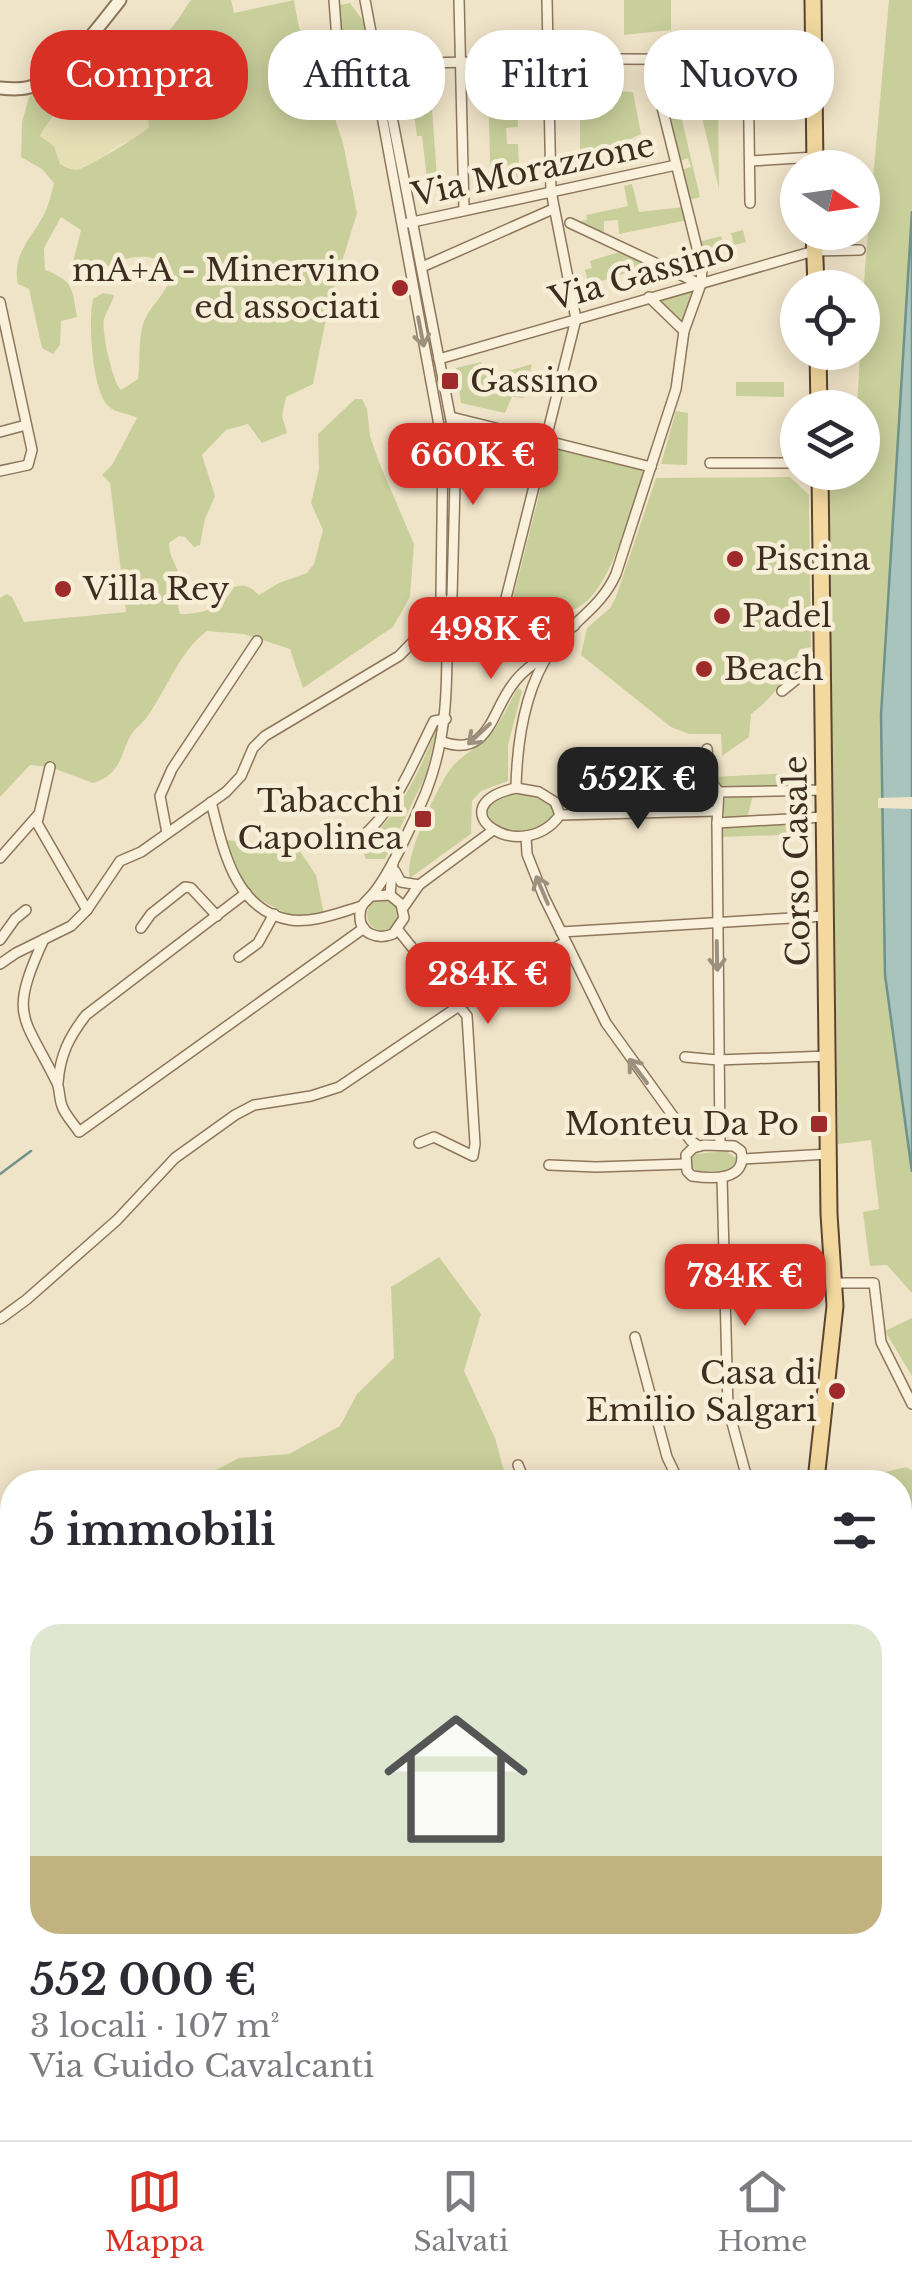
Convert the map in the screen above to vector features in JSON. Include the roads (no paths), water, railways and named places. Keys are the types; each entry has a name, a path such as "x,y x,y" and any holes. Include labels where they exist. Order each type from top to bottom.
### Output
{"main road":[{"path":"813,0 814,30"},
{"path":"815,120 815,150"},
{"path":"814,250 815,270"},
{"name":"Corso Casale","path":"817,1470 835,1284 828,1214 820,490"}],"street":[{"path":"0,88 31,87 46,80 94,33 120,0"},
{"path":"334,0 336,30"},
{"path":"365,0 371,30"},
{"path":"459,0 464,210"},
{"path":"547,0 547,30"},
{"path":"445,62 465,62"},
{"path":"382,120 443,447 442,596 448,608"},
{"path":"211,802 228,864 256,904 292,920 362,906 393,861 423,798 442,742 448,608 452,596 456,446 392,120"},
{"path":"502,614 576,319 553,209 549,120"},
{"path":"442,742 469,746 483,734 512,685 608,593 676,390 684,331 702,268 665,120"},
{"path":"749,120 750,204"},
{"path":"750,161 780,161"},
{"name":"Via Morazzone","path":"400,225 676,164"},
{"path":"422,267 553,209"},
{"path":"570,224 700,284"},
{"name":"Via Gassino","path":"439,359 814,250"},
{"path":"649,298 684,331"},
{"path":"0,302 32,450 28,465 0,471"},
{"path":"451,417 651,466"},
{"path":"0,432 26,425"},
{"path":"710,463 780,463"},
{"path":"448,608 560,620 574,626"},
{"path":"0,964 72,926 120,862 141,852 241,776 254,748 265,736 400,656 448,608"},
{"path":"167,833 160,796 172,769 257,641"},
{"path":"516,788 517,746 531,693 551,651"},
{"path":"782,690 822,665"},
{"path":"359,839 371,830 418,760 434,721 446,718"},
{"path":"706,749 710,780 719,792 715,811 720,1145"},
{"path":"50,767 37,822 86,910"},
{"path":"516,788 539,792 555,802 560,815 551,828 526,836 492,831 480,817 488,797 516,788"},
{"path":"719,792 823,790"},
{"path":"560,815 715,811"},
{"path":"0,858 39,815"},
{"path":"717,823 824,817"},
{"path":"372,896 393,896 417,887 492,831"},
{"path":"526,836 527,854 563,937 614,1036 691,1141 699,1146"},
{"path":"393,861 401,882 417,887"},
{"path":"362,906 360,918 364,928 381,937 398,930 404,918 403,908 393,896 393,861"},
{"path":"141,928 151,914 185,887 191,888 216,916"},
{"path":"403,908 417,887"},
{"path":"246,893 86,1015 69,1036 58,1085 62,1106 79,1132 364,928"},
{"path":"0,940 26,910"},
{"path":"240,957 258,943 274,914"},
{"path":"0,1319 117,1220 175,1158 235,1115 254,1105 311,1096 339,1087 563,937 825,916"},
{"path":"398,930 466,1016 470,1039 476,1144 473,1156 434,1137 418,1143"},
{"path":"44,940 24,991 22,1008 24,1024 58,1085"},
{"path":"685,1058 828,1056"},
{"path":"720,1145 741,1151 743,1159 734,1174 722,1178 692,1176 685,1164 686,1155 699,1146 720,1145"},
{"path":"743,1159 828,1154"},
{"path":"550,1165 685,1164"},
{"path":"722,1178 728,1408 745,1470"},
{"path":"835,1284 874,1283 881,1342 912,1404"},
{"path":"634,1338 673,1470"},
{"path":"518,1465 520,1470"}],"water":[{"path":"912,211 912,1172 885,975 881,715"}],"waterway":[{"path":"0,1174 31,1151"}],"place":[{"name":"mA+A - Minervino ed associati","path":"400,288"},
{"name":"Gassino","path":"450,381"},
{"name":"Piscina","path":"735,559"},
{"name":"Villa Rey","path":"63,589"},
{"name":"Padel","path":"722,616"},
{"name":"Beach","path":"704,669"},
{"name":"Tabacchi Capolinea","path":"423,819"},
{"name":"Monteu Da Po","path":"819,1124"},
{"name":"Casa di Emilio Salgari","path":"837,1391"}]}
